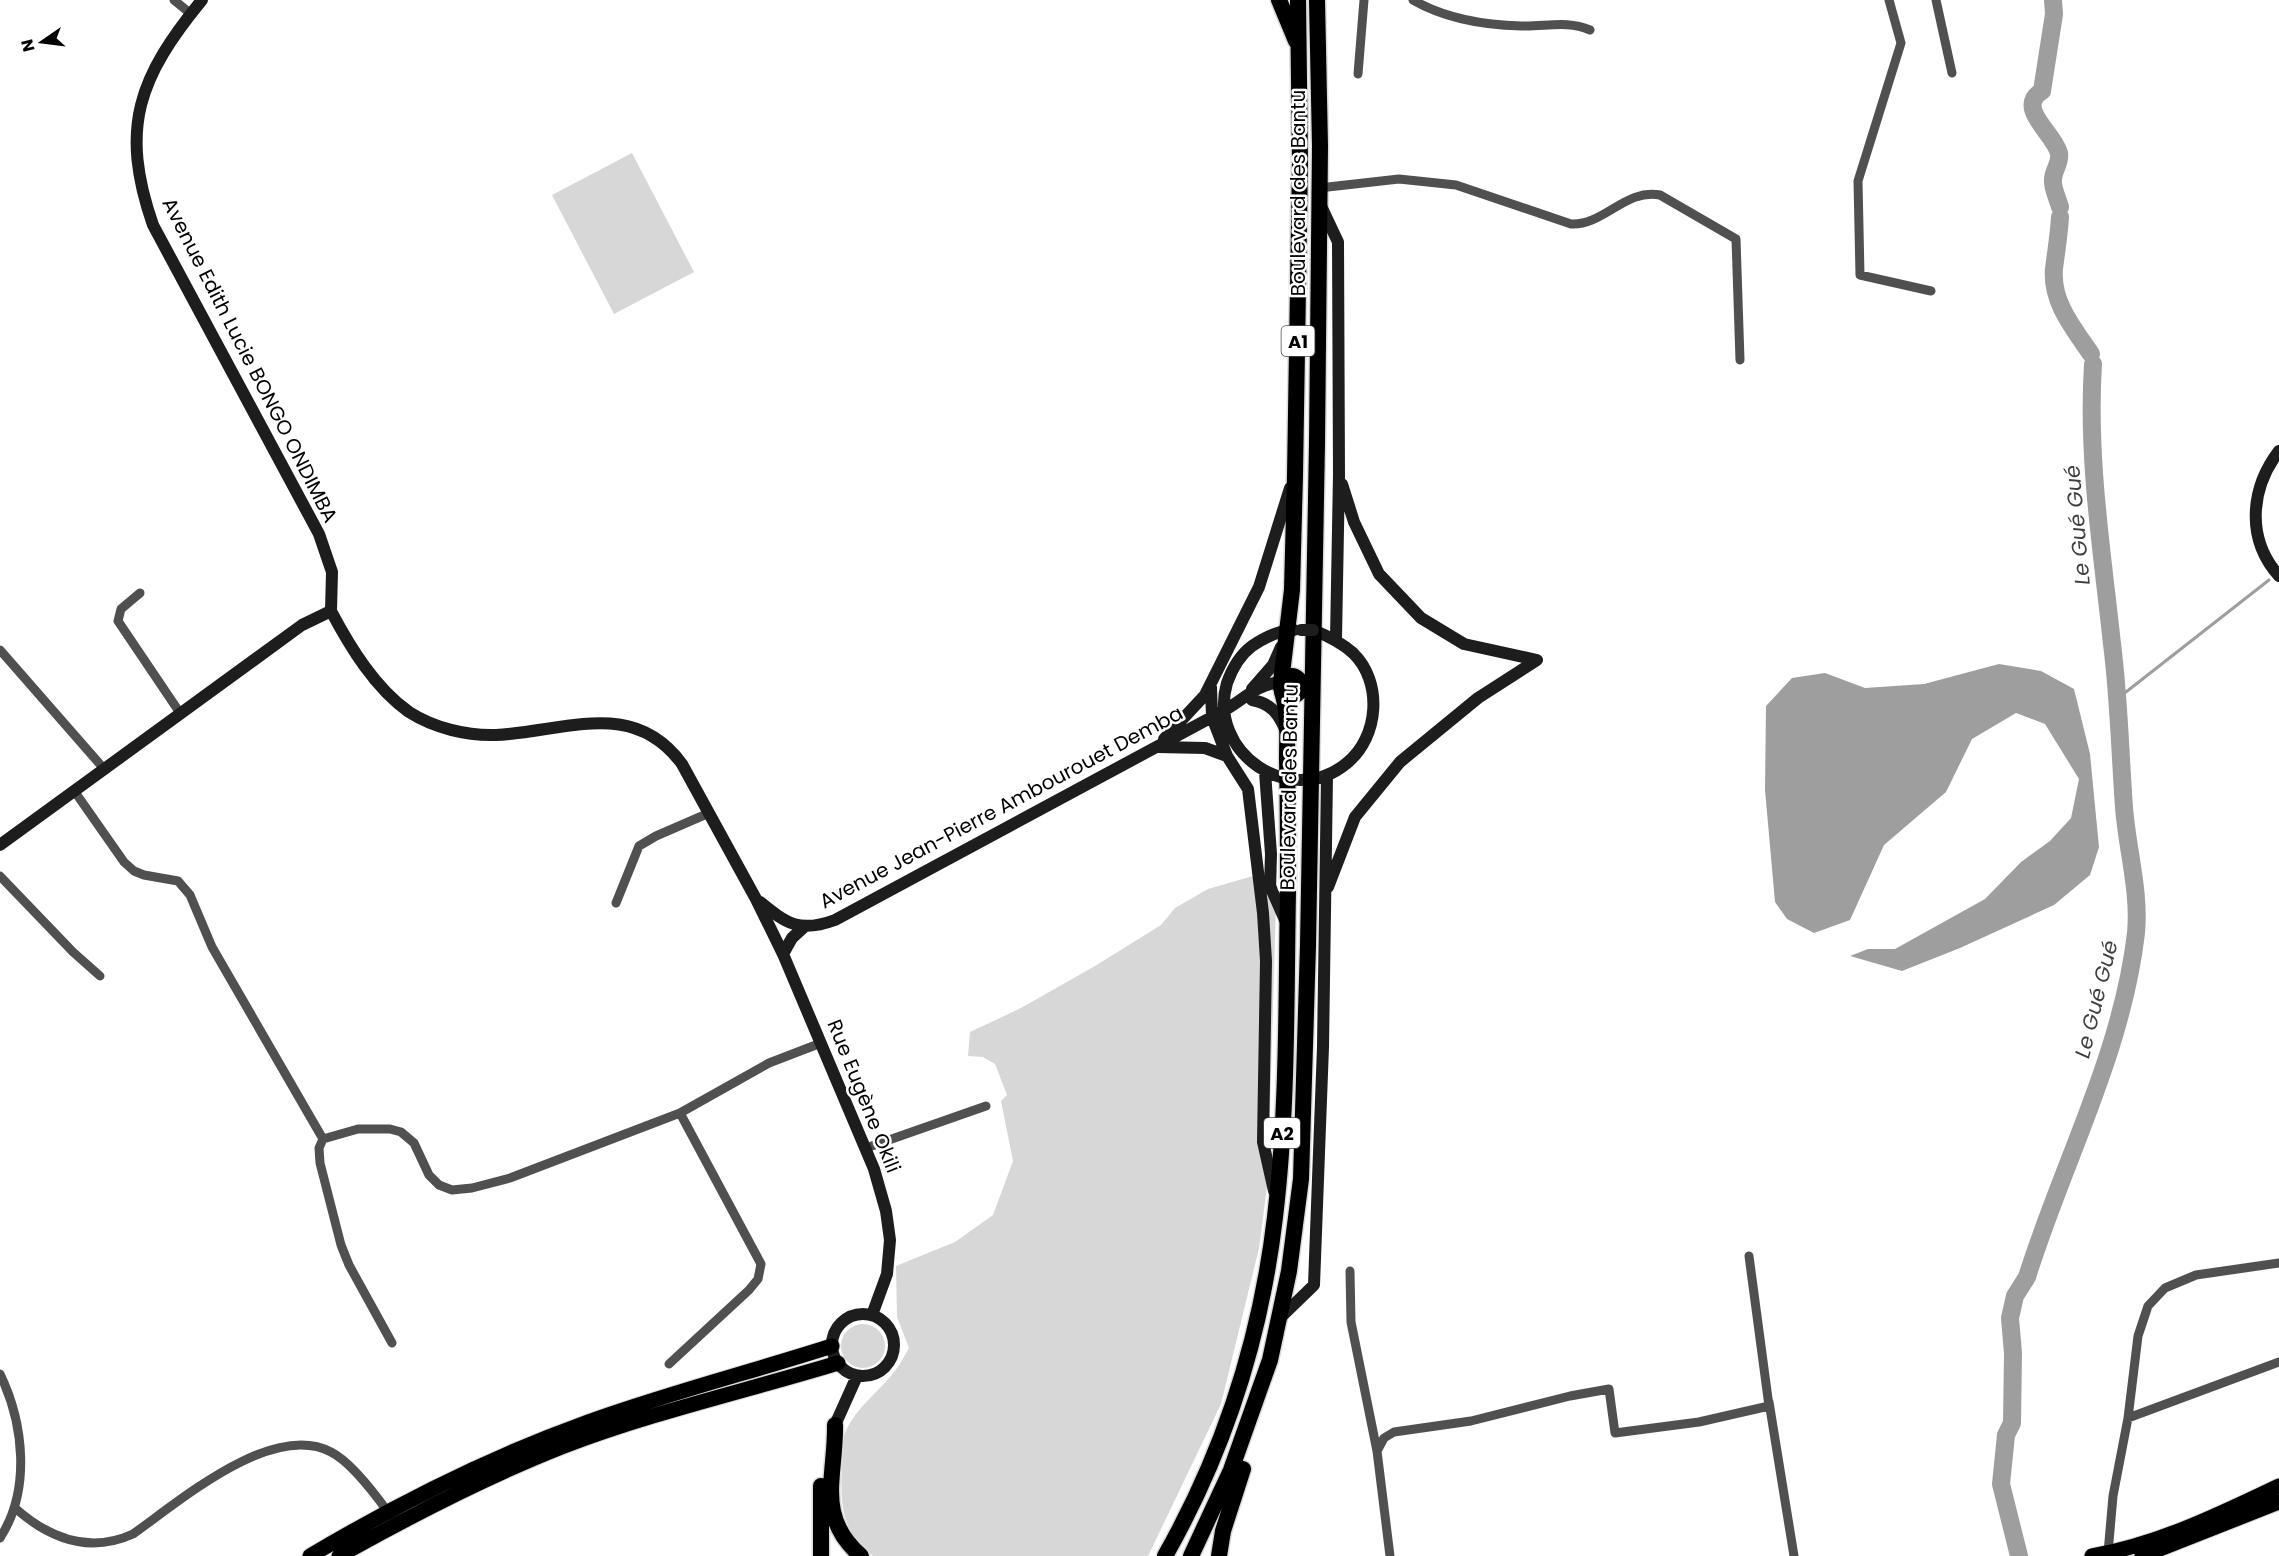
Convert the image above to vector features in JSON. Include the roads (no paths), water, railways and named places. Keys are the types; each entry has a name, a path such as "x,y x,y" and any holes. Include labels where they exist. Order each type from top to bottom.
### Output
{"highway":[{"path":"1279,0 1299,47"},
{"name":"Boulevard des Bantu","path":"1191,1556 1234,1462 1276,1338 1295,1230 1301,1179 1309,861 1314,778 1312,652 1301,630 1292,590 1300,244 1298,0"},
{"name":"Boulevard des Bantu","path":"1165,1556 1207,1475 1228,1420 1259,1307 1276,1204 1284,1100 1287,923 1288,737 1287,711 1282,687 1301,630 1316,471 1319,196 1317,0"},
{"path":"1314,778 1305,703 1300,686 1307,647 1312,496 1316,471"},
{"path":"1282,687 1290,696 1300,686"},
{"path":"1219,1556 1233,1497 1272,1377 1276,1338"},
{"path":"821,1556 821,1476 829,1438 835,1425"},
{"path":"835,1425 831,1504 838,1529 861,1556"}],"main road":[{"name":"Avenue Edith Lucie BONGO ONDIMBA","path":"202,0 162,51 144,88 138,115 136,145 139,175 153,225 319,534 332,572 331,611"},
{"path":"1319,196 1338,242 1339,474 1335,639"},
{"path":"2279,451 2262,479 2255,517 2265,557 2279,576"},
{"path":"1157,747 1205,696 1259,587 1296,469"},
{"path":"1325,894 1355,817 1400,762 1478,698 1537,660 1464,644 1421,618 1379,574 1354,522 1339,474"},
{"path":"1288,737 1275,711 1250,696 1277,657 1292,590"},
{"path":"0,845 302,625 331,611"},
{"name":"Rue Eugène Okili","path":"331,611 377,681 391,697 418,716 457,731 494,735 592,723 626,725 641,730 669,746 682,764 709,813 783,954 866,1148 881,1190 890,1240 886,1274 872,1315"},
{"path":"1301,630 1335,639 1354,654 1368,675 1374,698 1372,722 1363,745 1347,763 1314,778 1288,779 1253,765 1235,746 1225,722 1228,708 1224,696 1231,672 1246,651 1266,637 1301,630"},
{"path":"1211,683 1212,717 1227,756 1248,789 1263,913 1266,961 1263,1142 1276,1204"},
{"name":"Avenue Jean-Pierre Ambourouet Demba","path":"756,899 785,923 804,927 827,923 854,911 1250,696 1282,687"},
{"path":"1157,747 1205,748 1227,756"},
{"path":"1265,771 1271,854 1270,886 1287,923"},
{"path":"1280,1318 1314,1285 1323,1047 1325,894 1314,778"},
{"path":"783,954 792,938 804,927"},
{"path":"862,1314 872,1315 881,1320 892,1334 893,1353 889,1362 875,1374 857,1376 838,1363 832,1346 833,1336 844,1320 862,1314"},
{"path":"310,1556 388,1512 484,1464 573,1428 832,1346"},
{"path":"339,1556 441,1500 565,1446 675,1410 838,1363"},
{"path":"835,1425 857,1376"},
{"path":"2092,1556 2187,1529 2279,1486"},
{"path":"2142,1556 2279,1502"}],"street":[{"path":"174,0 190,14"},
{"path":"1358,74 1364,0"},
{"path":"1413,0 1447,17 1474,22 1521,26 1571,24 1590,30"},
{"path":"1889,0 1901,43 1858,181 1860,274 1931,291"},
{"path":"1936,0 1952,73"},
{"path":"1319,196 1399,179 1456,185 1571,224 1581,225 1636,196 1651,193 1660,195 1736,239 1735,282 1740,360"},
{"path":"140,593 121,609 118,621 180,713"},
{"path":"0,650 105,770"},
{"path":"75,792 124,862 144,875 178,881 190,895 212,947 323,1139"},
{"path":"616,903 639,846 709,813"},
{"path":"0,876 73,952 100,976"},
{"path":"323,1139 358,1129 390,1129 401,1132 414,1143 429,1175 439,1185 452,1190 472,1188 510,1178 680,1113 769,1063 821,1043"},
{"path":"866,1148 986,1106"},
{"path":"669,1364 749,1290 758,1279 761,1264 680,1113"},
{"path":"323,1139 319,1148 320,1163 341,1245 349,1265 392,1342"},
{"path":"1749,1256 1769,1404 1794,1556"},
{"path":"2108,1553 2113,1496 2128,1418 2138,1336 2148,1306 2156,1296 2176,1282 2196,1275 2279,1263"},
{"path":"1350,1271 1351,1322 1377,1451 1390,1556"},
{"path":"2128,1418 2279,1362"},
{"path":"0,1374 17,1415 19,1433 15,1508 0,1538"},
{"path":"1377,1451 1384,1438 1394,1432 1472,1421 1570,1396 1609,1389 1615,1433 1699,1422 1769,1404"},
{"path":"15,1508 34,1524 60,1538 87,1544 117,1542 133,1534 244,1460 259,1452 292,1444 316,1446 335,1454 388,1512"}],"waterway":[{"name":"Le Gué Gué","path":"2053,0 2054,14 2042,91 2035,98 2033,105 2038,121 2056,145 2059,153 2053,183 2060,207"},
{"name":"Le Gué Gué","path":"2060,217 2054,269 2056,293 2071,325 2091,354"},
{"name":"Le Gué Gué","path":"2019,1556 2001,1484 2006,1435 2012,1423 2013,1353 2010,1318 2015,1296 2027,1277 2105,1065 2129,978 2137,917 2126,823 2116,685 2094,469 2093,364"},
{"path":"2117,699 2269,580"}]}
